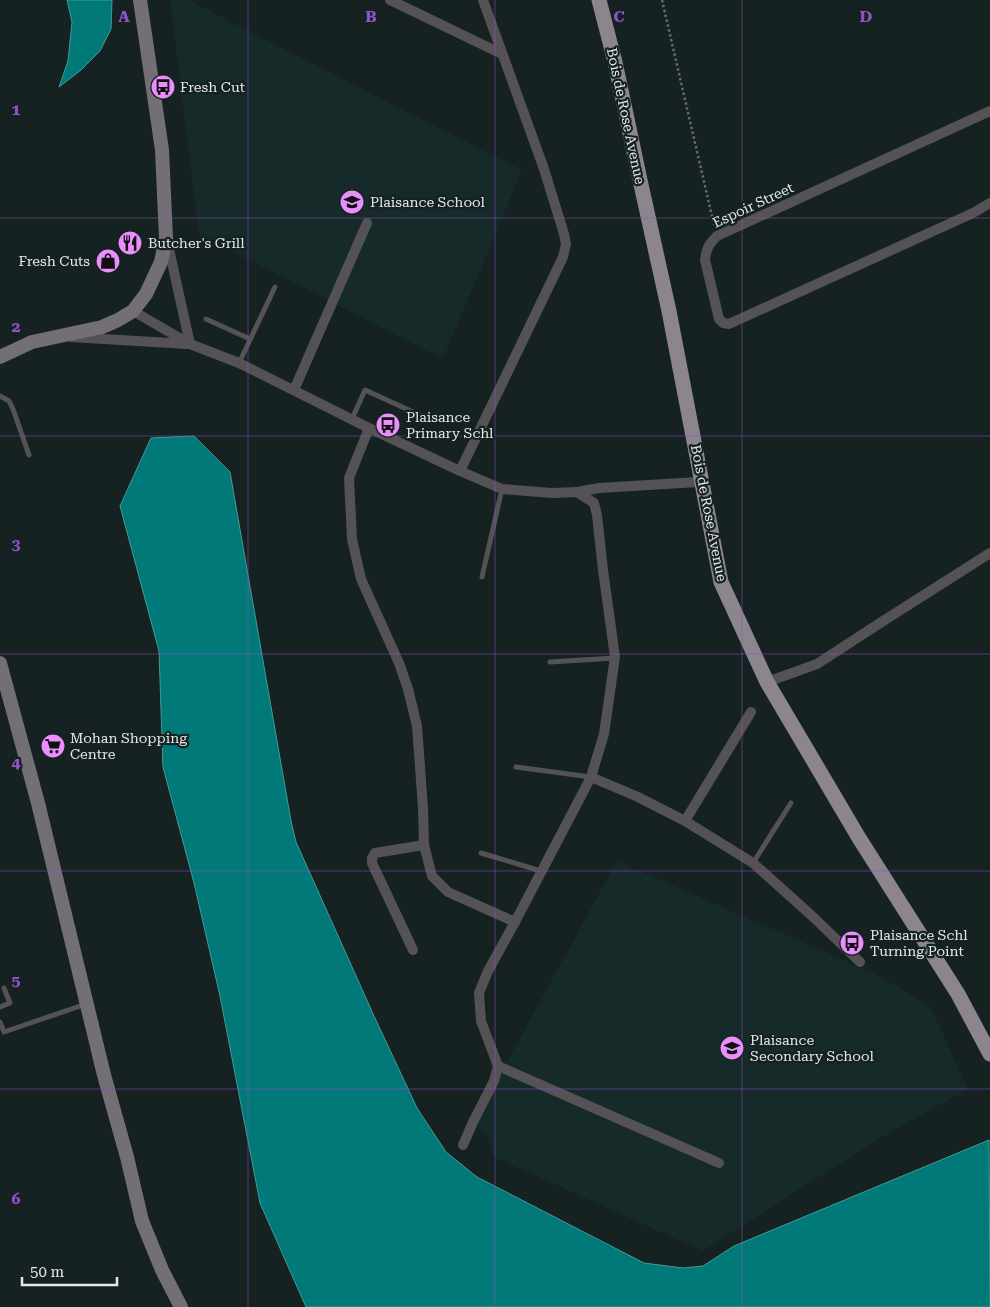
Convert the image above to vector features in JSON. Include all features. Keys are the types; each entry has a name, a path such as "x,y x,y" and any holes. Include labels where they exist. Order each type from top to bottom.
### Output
{"main road":[{"path":"0,357 32,342 102,327 118,320 133,311 146,294 161,262 166,238 162,150 140,0"},
{"name":"Bois de Rose Avenue","path":"599,0 615,62 669,311 721,582 768,682 859,838 958,994 990,1054"},
{"path":"1,671 38,803 86,1004 142,1221 162,1270 181,1307"}],"street":[{"path":"390,0 502,54"},
{"path":"460,471 563,257 566,244 544,169 483,0"},
{"name":"Espoir Street","path":"990,111 717,236 708,245 705,260 719,319 723,323 729,324 973,213 990,203"},
{"path":"294,390 367,223"},
{"path":"166,238 190,344"},
{"path":"133,311 190,344 239,363 369,428 502,489 552,493 698,482"},
{"path":"61,336 190,344"},
{"path":"369,428 349,478 352,539 361,579 399,663 408,689 416,726 424,845 432,876 448,892 515,922"},
{"path":"463,1145 494,1081 498,1066 481,1021 479,993 488,971 591,777 604,734 615,658 597,515 594,503 577,492"},
{"path":"768,682 817,664 990,553"},
{"path":"685,821 751,712"},
{"path":"591,777 638,797 685,821 753,863 860,962"},
{"path":"413,950 372,863 372,858 375,853 424,845"},
{"path":"498,1066 719,1163"}],"lane":[{"path":"239,363 274,287"},
{"path":"206,319 250,339"},
{"path":"352,419 365,390 424,417"},
{"path":"0,396 9,401 13,409 29,455"},
{"path":"482,577 502,489"},
{"path":"550,662 615,658"},
{"path":"516,767 591,777"},
{"path":"753,863 792,803"},
{"path":"481,853 542,871"},
{"path":"0,1007 10,1003 4,988"},
{"path":"0,1022 4,1032 86,1004"}],"path":[{"path":"662,0 717,236"}],"shaded area":[{"name":"Plaisance School","path":"170,0 188,0 522,170 443,359 199,234"},
{"name":"Plaisance Secondary School","path":"617,861 878,975 930,1006 968,1089 880,1138 703,1251 494,1157 486,1135 474,1122"}],"water":[{"path":"67,0 112,0 111,29 100,51 81,70 59,87 68,61 72,22"},
{"path":"194,436 230,472 296,842 417,1108 446,1152 477,1177 644,1263 683,1268 703,1266 734,1246 989,1140 990,1307 306,1307 260,1203 220,996 194,883 163,767 159,651 120,506 151,438"}],"place":[{"name":"Fresh Cut","path":"163,87"},
{"name":"Plaisance School","path":"352,202"},
{"name":"Butcher's Grill","path":"130,243"},
{"name":"Fresh Cuts","path":"108,261"},
{"name":"Plaisance Primary Schl","path":"388,425"},
{"name":"Mohan Shopping Centre","path":"53,746"},
{"name":"Plaisance Schl Turning Point","path":"852,943"},
{"name":"Plaisance Secondary School","path":"732,1048"}]}
